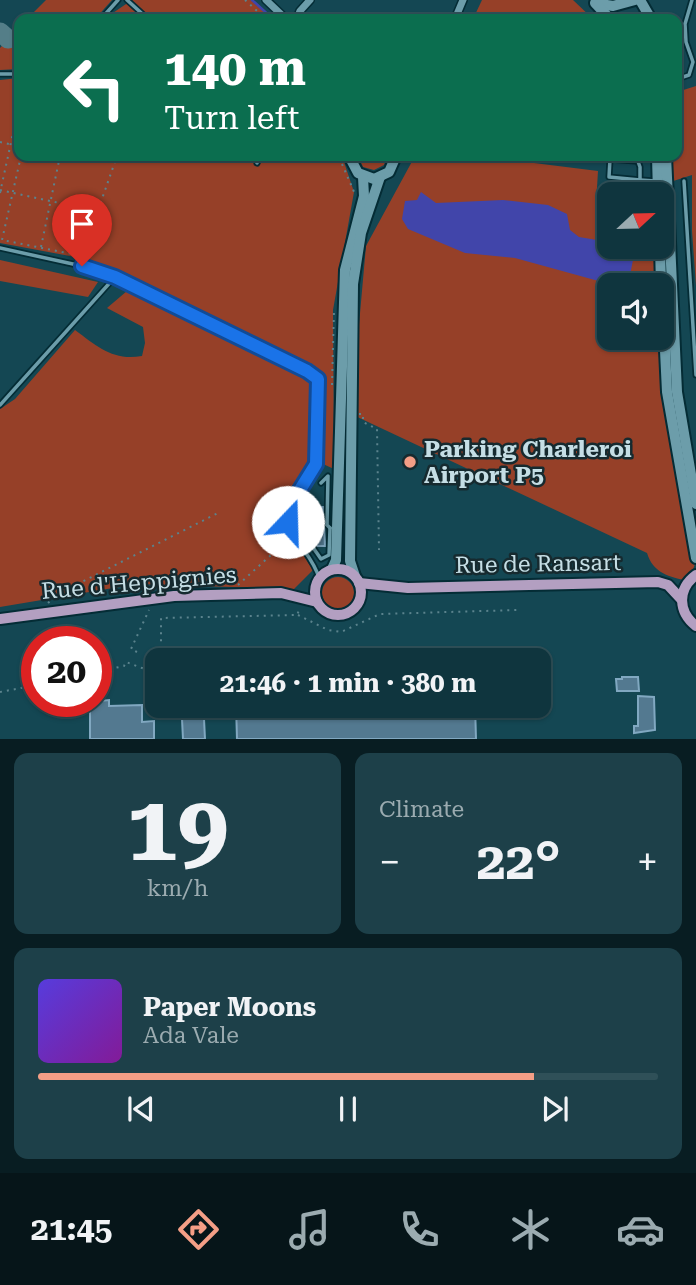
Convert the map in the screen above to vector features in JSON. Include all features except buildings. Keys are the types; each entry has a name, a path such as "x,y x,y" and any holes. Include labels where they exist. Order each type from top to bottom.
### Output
{"main road":[{"path":"332,569 348,571 357,579 360,599 351,612 344,615 328,613 317,602 318,580 332,569"},
{"path":"681,599 692,578"},
{"name":"Rue de Ransart","path":"357,579 408,588 659,582 668,585 692,578"},
{"name":"Rue d'Heppignies","path":"281,593 318,580"},
{"path":"668,585 681,599 685,615 696,626"},
{"name":"Rue de Ransart","path":"360,599 408,588"},
{"name":"Rue d'Heppignies","path":"0,619 151,598 281,593 317,602"}],"street":[{"path":"266,0 281,14"},
{"path":"299,14 310,0"},
{"path":"594,2 613,6 638,0"},
{"path":"351,161 354,169 363,177 380,177"},
{"path":"357,579 350,561 349,500 355,261 380,177 392,167 394,161"},
{"path":"657,161 657,181"},
{"path":"666,161 677,392 689,447 696,503"},
{"path":"332,569 336,560 333,487 345,270 364,195 363,177"},
{"path":"665,350 667,392 696,558"}],"lane":[{"path":"106,14 118,0"},
{"path":"127,0 142,14"},
{"path":"682,77 688,75 693,66 685,24 692,0"},
{"path":"610,161 609,177 657,181"},
{"path":"637,161 640,167 640,180"},
{"path":"684,181 696,375"},
{"path":"0,248 115,277 307,371 318,379 316,464 290,506 288,517 294,536 316,568 318,580"},
{"path":"0,405 115,277"},
{"path":"321,482 328,476 333,487 349,500"},
{"path":"303,503 298,508 298,526 321,559 329,555 334,531"}],"path":[{"path":"245,0 261,14"},
{"path":"14,129 0,191 97,211"},
{"path":"0,142 11,145"},
{"path":"20,161 2,240 82,256 115,161"},
{"path":"39,256 59,161"},
{"path":"342,161 357,199"},
{"path":"351,414 363,414 363,422 377,429 379,550"},
{"path":"48,611 48,602 58,594 219,512"},
{"path":"237,587 271,555 286,527"},
{"path":"136,652 131,649 151,598"},
{"path":"297,615 303,602"},
{"path":"112,669 124,666 125,662 150,671 161,648 161,618 297,615 328,630 341,632 380,614 517,610"},
{"path":"0,692 21,688"}],"shaded area":[{"path":"46,0 112,0 99,14 32,14"},
{"path":"127,0 251,0 266,14 111,14 129,2"},
{"path":"482,0 573,0 588,14 475,14"},
{"path":"14,33 14,69 0,70 0,48"},
{"path":"14,79 14,161 344,161 354,192 333,310 334,469 323,464 316,367 86,259 0,243 0,80"},
{"path":"696,86 696,286 692,175 667,182 667,161 682,161 682,90"},
{"path":"360,161 385,161 384,165 374,170 363,167"},
{"path":"412,161 518,161 598,171 595,221 597,259 660,259 661,273 597,273 597,350 664,350 696,561 689,581 658,570 647,553 351,414 366,246"},
{"path":"421,192 436,203 503,200 548,205 567,214 570,230 579,237 597,240 597,259 642,259 642,261 633,260 630,273 597,273 597,281 515,258 465,253 408,229 402,219 405,201 417,200"},
{"path":"0,260 98,282 88,297 0,281"},
{"path":"127,291 315,382 311,464 287,504 296,538 313,570 294,589 137,584 0,607 0,409 15,399 75,330 106,351 123,356 142,356 145,343 143,327 107,308"},
{"path":"338,577 350,581 354,593 350,605 338,609 326,605 322,593 326,581"}],"waterway":[{"path":"252,0 267,14"}],"taxiway":[{"path":"0,32 8,39"}],"place":[{"name":"Parking Charleroi Airport P5","path":"410,462"}],"route":[{"path":"82,266 115,277 307,371 318,379 316,464 290,506 288,522"}]}
